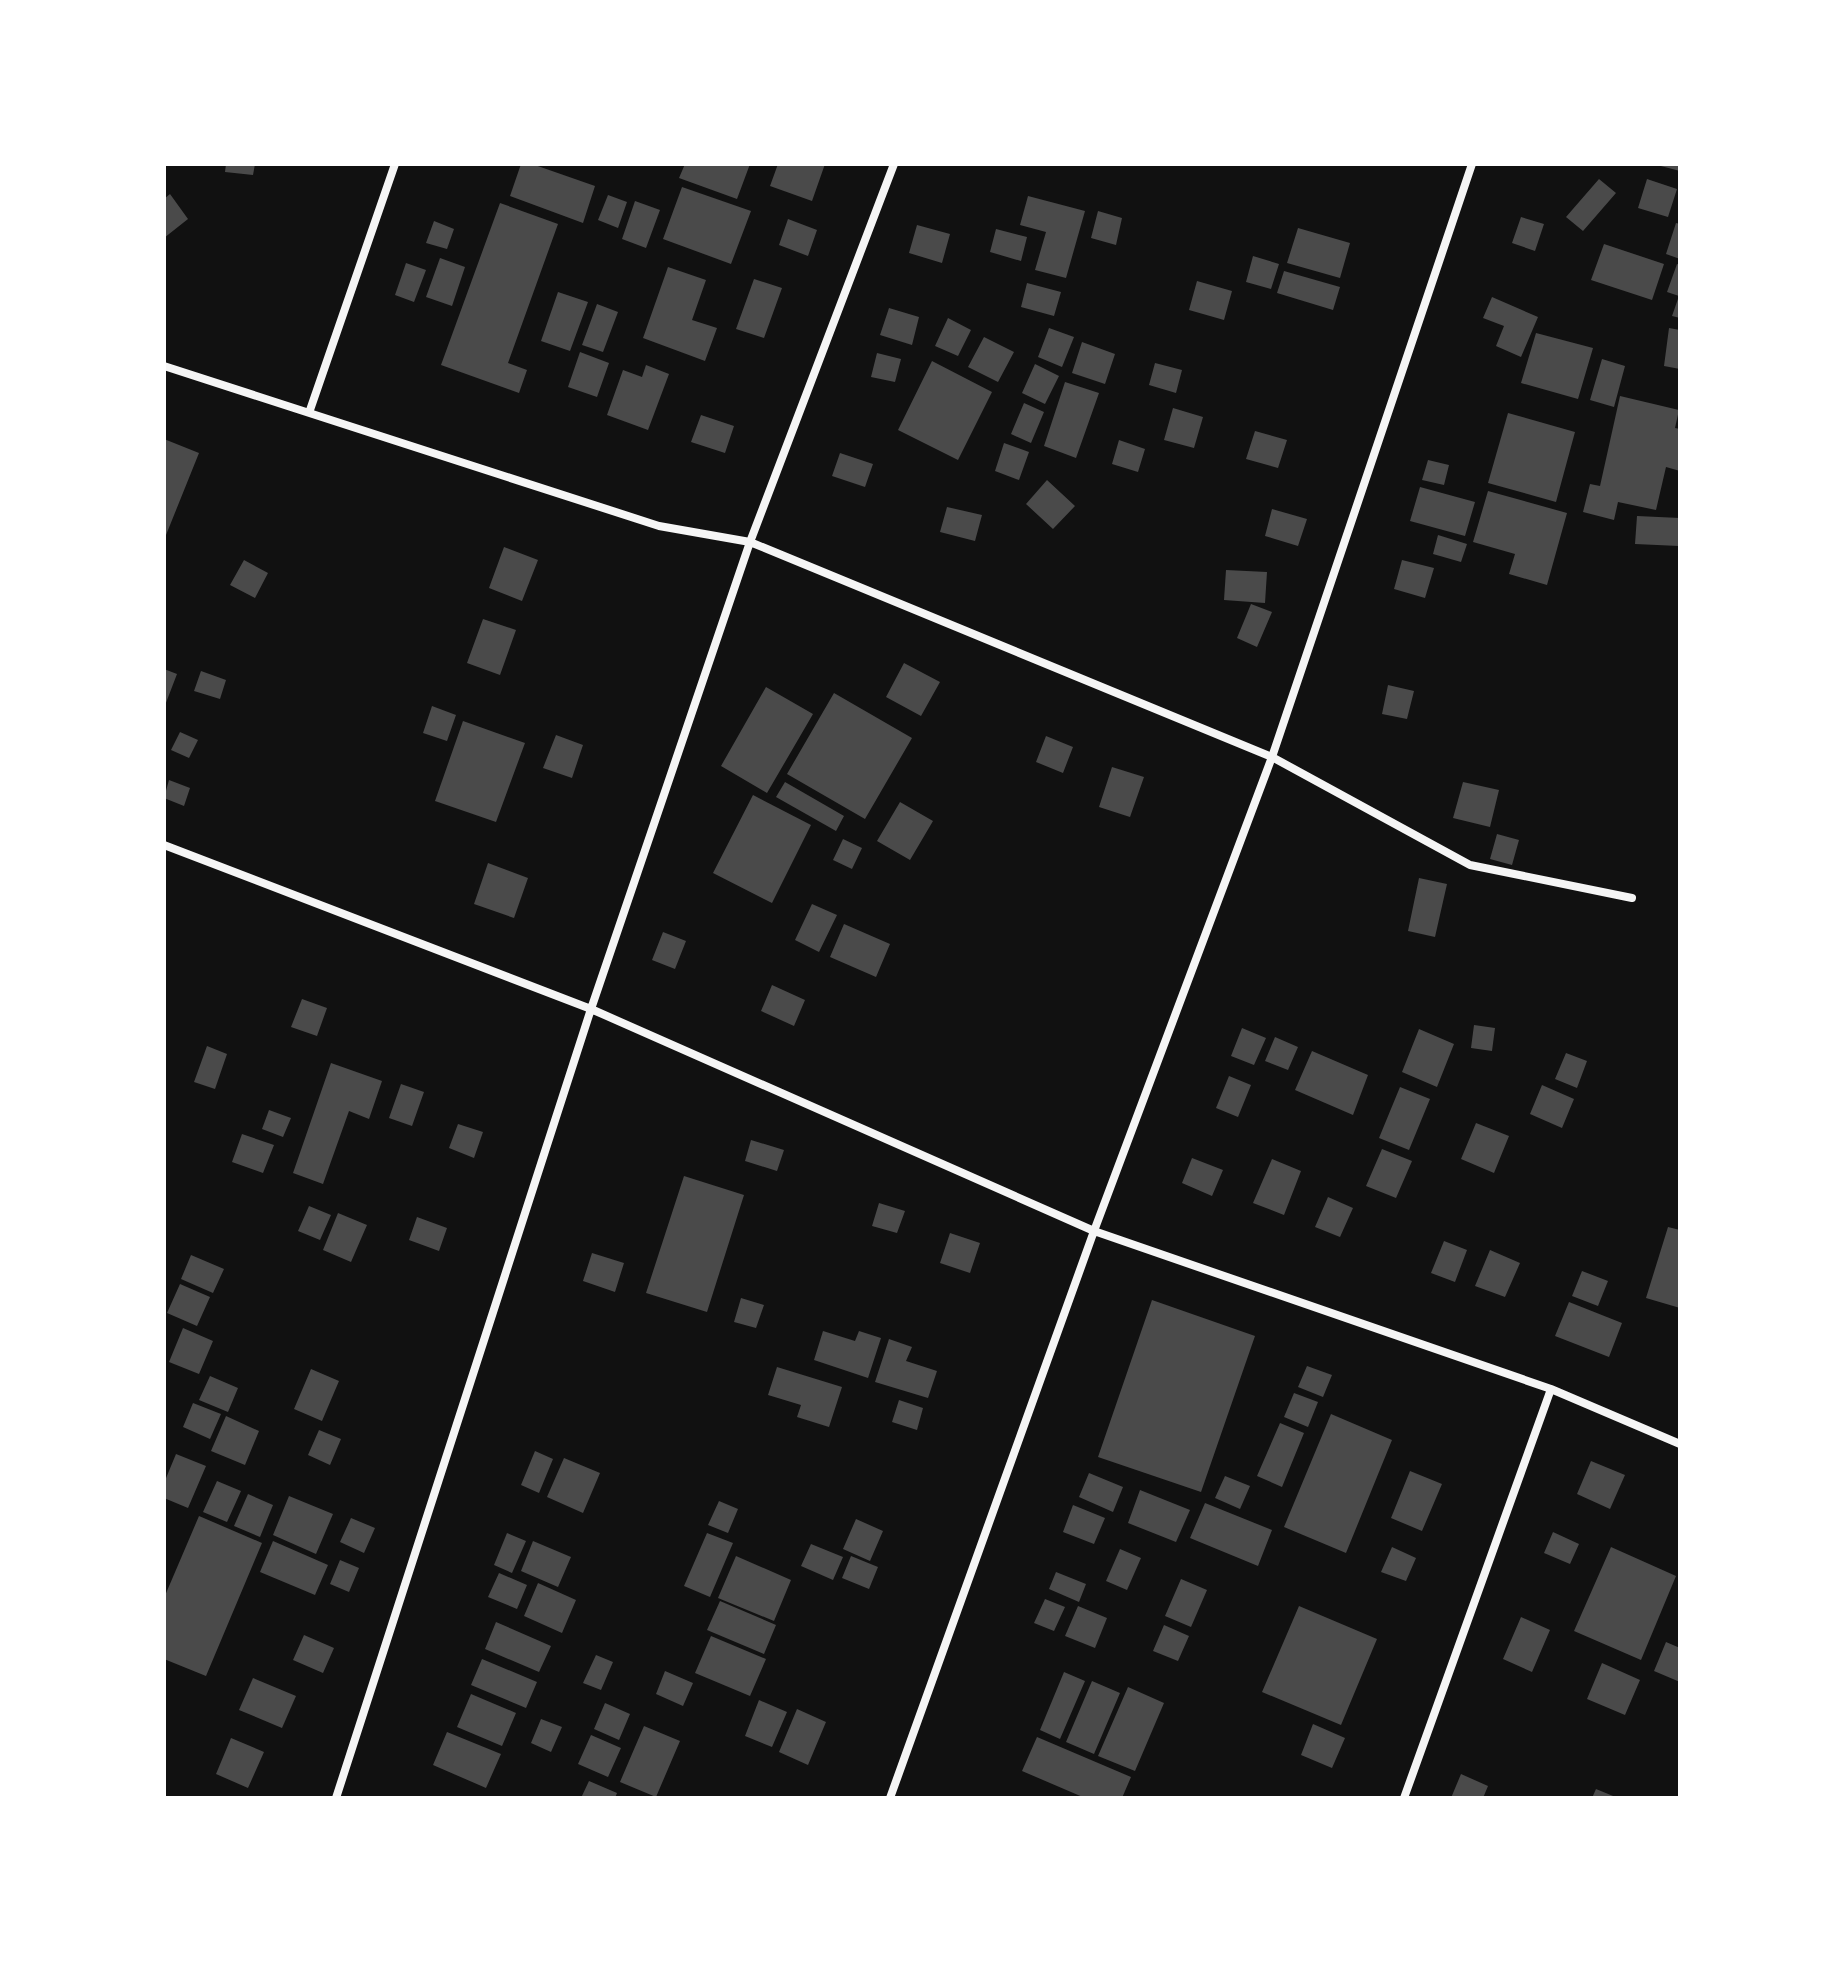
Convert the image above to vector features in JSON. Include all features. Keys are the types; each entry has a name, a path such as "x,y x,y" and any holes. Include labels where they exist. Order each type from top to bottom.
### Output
{"street":[{"path":"310,410 395,164"},
{"path":"336,1798 591,1009 750,542 894,164"},
{"path":"890,1798 1094,1231 1272,757 1472,164"},
{"path":"164,366 310,410 659,526 750,542 1272,757 1470,865 1632,898"},
{"path":"164,846 591,1009 1094,1231 1551,1389 1680,1444"},
{"path":"1404,1798 1551,1389"}],"building":[{"path":"226,164 255,164 253,175 225,172"},
{"path":"521,164 532,164 595,186 583,223 510,196"},
{"path":"685,164 750,164 737,199 679,178"},
{"path":"778,164 825,164 812,201 770,186"},
{"path":"1657,164 1680,164 1680,171 1657,165"},
{"path":"1599,179 1616,193 1583,231 1566,217"},
{"path":"1647,179 1677,189 1668,217 1638,208"},
{"path":"682,187 751,211 731,264 663,239"},
{"path":"170,194 188,219 164,238 164,199"},
{"path":"608,195 627,202 618,228 598,220"},
{"path":"1028,196 1085,211 1066,278 1035,270 1046,232 1020,225"},
{"path":"635,201 660,210 646,248 622,239"},
{"path":"500,203 558,224 508,363 527,370 519,393 441,365"},
{"path":"1098,211 1122,218 1116,245 1091,238"},
{"path":"1521,217 1544,224 1535,251 1512,243"},
{"path":"788,219 817,230 808,256 779,245"},
{"path":"434,221 454,229 447,249 426,243"},
{"path":"1676,223 1680,224 1680,259 1666,254"},
{"path":"917,225 950,234 942,263 909,253"},
{"path":"1298,228 1350,243 1340,278 1287,263"},
{"path":"996,229 1027,237 1021,261 990,252"},
{"path":"1604,244 1664,264 1652,300 1591,280"},
{"path":"1253,256 1279,264 1271,289 1246,282"},
{"path":"440,258 465,267 452,306 426,297"},
{"path":"406,263 426,270 414,302 395,295"},
{"path":"1677,264 1680,265 1680,318 1672,316 1679,296 1667,292"},
{"path":"668,267 706,280 692,320 717,328 705,361 643,338"},
{"path":"1284,271 1340,287 1333,310 1277,293"},
{"path":"754,279 782,288 764,338 736,329"},
{"path":"1197,281 1232,291 1224,320 1189,310"},
{"path":"1027,283 1061,292 1054,316 1021,307"},
{"path":"558,292 588,302 570,351 541,341"},
{"path":"1492,297 1538,317 1521,357 1496,346 1504,326 1483,318"},
{"path":"597,304 618,312 603,352 582,345"},
{"path":"889,308 919,317 912,345 880,335"},
{"path":"948,318 971,330 958,356 935,346"},
{"path":"1049,328 1074,337 1062,367 1038,357"},
{"path":"1669,328 1680,330 1680,369 1664,366"},
{"path":"1536,333 1593,348 1578,399 1521,383"},
{"path":"984,337 1014,352 998,382 968,367"},
{"path":"1082,342 1115,354 1105,384 1072,373"},
{"path":"580,352 609,363 597,397 568,387"},
{"path":"877,353 901,359 895,382 871,377"},
{"path":"1602,359 1625,366 1614,407 1590,400"},
{"path":"932,361 992,392 958,460 898,430"},
{"path":"1155,363 1182,370 1176,393 1149,385"},
{"path":"1035,364 1059,376 1045,404 1022,393"},
{"path":"646,365 669,374 648,430 607,415 623,370 642,377"},
{"path":"1065,382 1099,393 1076,458 1044,446"},
{"path":"1620,396 1679,410 1675,428 1680,429 1680,471 1666,467 1656,510 1618,502 1614,520 1583,512 1590,484 1600,486"},
{"path":"1024,403 1044,412 1031,443 1011,434"},
{"path":"1173,408 1203,417 1194,448 1164,440"},
{"path":"1508,413 1575,432 1556,502 1488,483"},
{"path":"701,415 734,426 725,453 691,442"},
{"path":"1255,431 1287,440 1278,468 1246,459"},
{"path":"164,439 199,453 164,540"},
{"path":"1119,440 1145,449 1138,472 1112,464"},
{"path":"1004,443 1029,452 1019,480 995,471"},
{"path":"840,453 873,464 865,487 832,476"},
{"path":"1428,460 1449,465 1444,485 1422,480"},
{"path":"1047,480 1075,506 1053,529 1026,504"},
{"path":"1420,487 1475,502 1465,536 1410,521"},
{"path":"1488,491 1567,513 1547,585 1509,574 1515,554 1473,542"},
{"path":"947,507 982,515 975,541 940,532"},
{"path":"1272,509 1307,519 1298,546 1265,536"},
{"path":"1637,516 1680,518 1679,546 1635,544"},
{"path":"1438,535 1467,544 1461,562 1433,554"},
{"path":"504,547 538,560 522,601 489,588"},
{"path":"244,560 268,573 255,598 230,585"},
{"path":"1402,560 1434,568 1425,598 1394,589"},
{"path":"1226,570 1267,572 1265,603 1224,600"},
{"path":"1251,604 1272,612 1257,647 1237,638"},
{"path":"483,619 516,630 500,675 467,663"},
{"path":"904,663 940,682 921,716 886,697"},
{"path":"164,669 177,674 164,708"},
{"path":"201,671 226,680 220,699 194,691"},
{"path":"1388,685 1414,691 1407,719 1382,714"},
{"path":"766,687 813,714 767,793 721,766"},
{"path":"834,693 912,738 865,819 787,774"},
{"path":"432,706 456,715 447,741 423,733"},
{"path":"463,721 525,743 496,822 435,801"},
{"path":"180,732 198,740 189,758 171,750"},
{"path":"556,735 583,745 572,778 543,768"},
{"path":"1046,736 1073,747 1063,773 1036,762"},
{"path":"1112,767 1144,777 1130,817 1099,807"},
{"path":"169,780 190,788 184,806 164,798"},
{"path":"785,782 844,816 836,831 776,797"},
{"path":"1463,782 1499,790 1490,827 1453,818"},
{"path":"753,795 811,825 772,903 713,873"},
{"path":"900,802 933,821 910,860 877,841"},
{"path":"1497,834 1519,840 1512,865 1490,859"},
{"path":"843,839 862,848 852,869 833,860"},
{"path":"488,863 528,878 514,918 474,904"},
{"path":"1419,878 1447,884 1435,937 1408,931"},
{"path":"812,904 837,915 819,952 795,940"},
{"path":"844,924 890,944 876,977 830,957"},
{"path":"663,932 686,941 675,969 652,960"},
{"path":"772,985 805,1000 794,1026 761,1011"},
{"path":"302,999 327,1008 317,1036 291,1027"},
{"path":"1474,1025 1495,1028 1492,1051 1471,1048"},
{"path":"1242,1028 1266,1038 1254,1065 1231,1056"},
{"path":"1419,1029 1454,1044 1437,1087 1402,1072"},
{"path":"1275,1037 1298,1047 1288,1070 1265,1061"},
{"path":"207,1046 227,1054 215,1089 194,1082"},
{"path":"1312,1051 1368,1075 1353,1115 1295,1090"},
{"path":"1566,1053 1587,1061 1577,1088 1555,1079"},
{"path":"331,1063 382,1081 369,1119 349,1111 323,1184 293,1173"},
{"path":"1229,1076 1251,1085 1238,1117 1216,1108"},
{"path":"401,1084 424,1092 412,1126 389,1118"},
{"path":"1542,1085 1574,1099 1562,1128 1530,1114"},
{"path":"1400,1087 1430,1099 1409,1150 1379,1138"},
{"path":"269,1110 291,1118 283,1137 262,1129"},
{"path":"1476,1123 1509,1136 1494,1173 1461,1159"},
{"path":"458,1124 483,1132 474,1158 449,1148"},
{"path":"242,1134 274,1145 263,1173 232,1162"},
{"path":"751,1140 784,1150 777,1171 745,1161"},
{"path":"1382,1149 1412,1161 1396,1198 1366,1186"},
{"path":"1192,1158 1223,1170 1212,1196 1182,1183"},
{"path":"1272,1159 1301,1171 1284,1215 1253,1203"},
{"path":"684,1176 744,1195 707,1312 646,1293"},
{"path":"1328,1197 1353,1208 1340,1237 1315,1227"},
{"path":"879,1203 905,1211 897,1233 872,1226"},
{"path":"309,1206 331,1215 320,1240 298,1231"},
{"path":"338,1213 367,1225 351,1262 323,1250"},
{"path":"417,1217 447,1228 439,1251 409,1240"},
{"path":"1668,1227 1680,1230 1680,1308 1646,1298"},
{"path":"950,1233 980,1243 970,1273 940,1263"},
{"path":"1444,1241 1467,1250 1455,1282 1431,1273"},
{"path":"1490,1250 1520,1263 1505,1297 1475,1286"},
{"path":"592,1253 624,1263 615,1292 583,1281"},
{"path":"191,1255 224,1269 213,1293 181,1279"},
{"path":"1582,1271 1608,1281 1598,1306 1572,1296"},
{"path":"180,1284 210,1297 197,1326 167,1313"},
{"path":"741,1298 764,1305 756,1328 734,1322"},
{"path":"1152,1300 1255,1336 1201,1492 1098,1457"},
{"path":"1569,1302 1622,1323 1609,1357 1555,1336"},
{"path":"183,1328 213,1341 199,1374 169,1362"},
{"path":"823,1331 855,1341 859,1331 881,1338 868,1378 814,1360"},
{"path":"889,1339 912,1347 906,1361 937,1371 928,1398 875,1382"},
{"path":"1307,1366 1332,1375 1323,1397 1298,1387"},
{"path":"777,1367 842,1387 829,1427 797,1417 801,1405 768,1395"},
{"path":"311,1369 339,1381 322,1421 294,1409"},
{"path":"210,1376 238,1388 228,1412 199,1400"},
{"path":"1294,1393 1318,1402 1308,1427 1284,1417"},
{"path":"899,1400 923,1408 917,1430 892,1422"},
{"path":"193,1403 221,1414 210,1439 183,1427"},
{"path":"1331,1414 1392,1440 1346,1553 1284,1527"},
{"path":"226,1416 259,1431 245,1465 211,1451"},
{"path":"1280,1423 1304,1433 1282,1487 1257,1476"},
{"path":"319,1430 341,1439 330,1465 308,1455"},
{"path":"535,1451 553,1459 539,1493 521,1485"},
{"path":"176,1454 206,1466 188,1508 164,1498 164,1483"},
{"path":"564,1458 600,1473 583,1513 547,1497"},
{"path":"1591,1461 1625,1475 1610,1509 1577,1494"},
{"path":"1410,1471 1442,1484 1422,1531 1391,1518"},
{"path":"1089,1473 1123,1487 1113,1512 1079,1497"},
{"path":"1225,1476 1250,1486 1240,1509 1215,1498"},
{"path":"217,1481 241,1491 227,1522 203,1512"},
{"path":"1140,1490 1190,1510 1176,1542 1128,1523"},
{"path":"248,1494 273,1505 260,1537 234,1526"},
{"path":"289,1496 333,1514 316,1554 273,1535"},
{"path":"719,1501 738,1509 728,1533 708,1525"},
{"path":"1205,1503 1272,1530 1258,1566 1190,1538"},
{"path":"1073,1505 1105,1518 1094,1544 1063,1532"},
{"path":"199,1516 262,1543 206,1676 164,1659 164,1598"},
{"path":"351,1518 375,1528 364,1553 340,1542"},
{"path":"856,1519 883,1531 870,1561 843,1549"},
{"path":"1553,1532 1579,1544 1570,1564 1544,1553"},
{"path":"507,1533 526,1541 512,1573 494,1565"},
{"path":"707,1533 733,1543 710,1597 684,1586"},
{"path":"273,1541 328,1565 315,1595 260,1572"},
{"path":"533,1541 571,1557 558,1587 521,1571"},
{"path":"811,1544 843,1557 833,1580 801,1566"},
{"path":"1392,1547 1416,1558 1406,1581 1381,1572"},
{"path":"1611,1547 1676,1576 1641,1660 1574,1631"},
{"path":"1120,1549 1141,1558 1127,1590 1106,1581"},
{"path":"736,1556 791,1580 774,1621 718,1598"},
{"path":"851,1556 878,1567 869,1589 842,1578"},
{"path":"340,1560 359,1568 349,1592 330,1584"},
{"path":"1056,1572 1086,1584 1079,1602 1049,1589"},
{"path":"499,1573 527,1585 517,1609 488,1597"},
{"path":"1181,1579 1207,1590 1191,1627 1165,1616"},
{"path":"538,1583 576,1600 562,1633 524,1616"},
{"path":"1045,1599 1065,1607 1054,1631 1034,1623"},
{"path":"720,1601 776,1625 764,1654 707,1630"},
{"path":"1078,1606 1107,1618 1095,1648 1065,1636"},
{"path":"1299,1606 1377,1639 1341,1725 1262,1692"},
{"path":"1521,1617 1550,1630 1532,1672 1503,1659"},
{"path":"496,1622 551,1646 539,1672 485,1649"},
{"path":"1164,1625 1189,1636 1178,1661 1153,1651"},
{"path":"304,1635 334,1648 323,1673 293,1660"},
{"path":"711,1636 766,1659 750,1696 695,1673"},
{"path":"1666,1642 1680,1648 1680,1682 1654,1671"},
{"path":"596,1655 613,1662 601,1690 583,1683"},
{"path":"482,1659 537,1682 526,1708 471,1685"},
{"path":"1602,1663 1640,1680 1625,1715 1587,1699"},
{"path":"665,1671 693,1683 683,1706 656,1694"},
{"path":"1064,1672 1085,1681 1060,1739 1040,1730"},
{"path":"253,1678 296,1696 282,1728 239,1710"},
{"path":"1092,1681 1120,1693 1094,1754 1066,1742"},
{"path":"1128,1687 1164,1703 1135,1771 1098,1756"},
{"path":"471,1694 516,1713 502,1746 457,1727"},
{"path":"759,1700 787,1712 772,1747 745,1736"},
{"path":"605,1703 630,1714 619,1740 594,1729"},
{"path":"797,1709 826,1722 808,1765 779,1752"},
{"path":"541,1719 562,1727 551,1752 531,1743"},
{"path":"1313,1724 1345,1738 1332,1768 1301,1755"},
{"path":"644,1726 680,1741 656,1797 620,1782"},
{"path":"447,1732 501,1754 486,1788 433,1765"},
{"path":"591,1735 621,1748 608,1777 578,1764"},
{"path":"1037,1737 1131,1777 1122,1798 1085,1798 1022,1771"},
{"path":"231,1738 264,1752 248,1788 216,1774"},
{"path":"1461,1774 1488,1786 1483,1798 1451,1798"},
{"path":"589,1781 617,1793 615,1798 581,1798"},
{"path":"1596,1789 1618,1798 1592,1798"}]}
